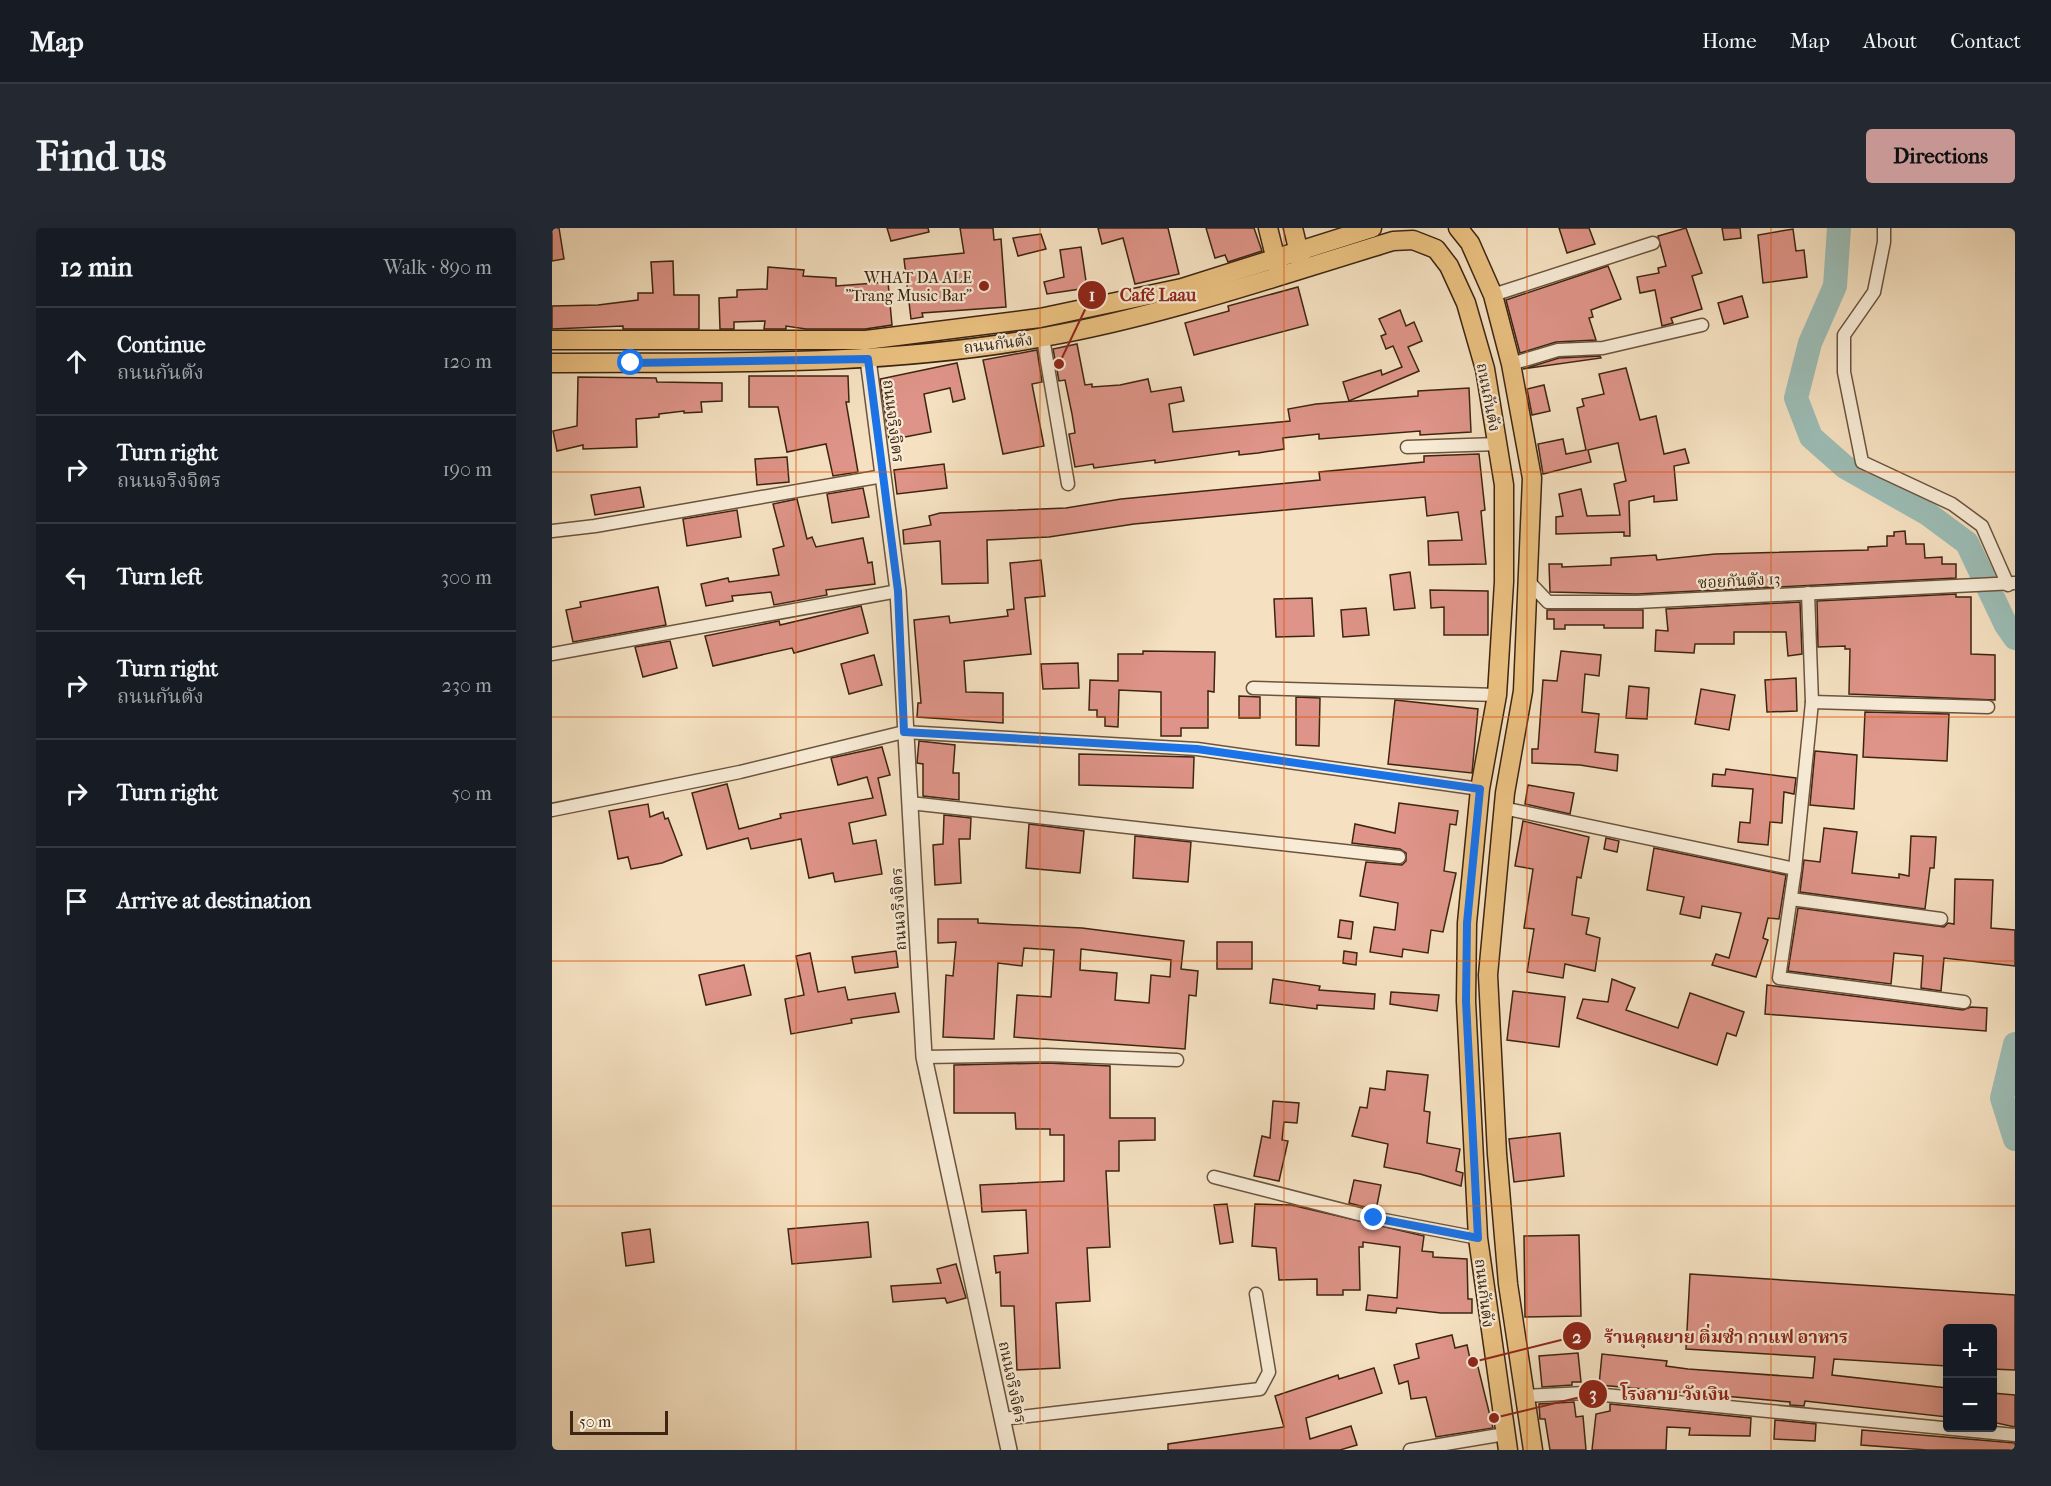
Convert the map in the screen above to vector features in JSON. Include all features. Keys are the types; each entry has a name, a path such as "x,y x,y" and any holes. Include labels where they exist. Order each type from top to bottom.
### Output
{"main road":[{"path":"1268,228 1278,267"},
{"path":"1293,228 1301,259"},
{"name":"ถนนกันตัง","path":"552,363 868,359 1044,338 1187,306 1372,228"},
{"name":"ถนนกันตัง","path":"1458,228 1470,243 1493,295 1511,364 1532,478 1523,691 1504,800 1488,975 1508,1284 1533,1450"},
{"name":"ถนนกันตัง","path":"1301,259 1393,241 1413,240 1436,249 1449,266 1466,303 1485,369 1498,444 1504,485 1504,582 1497,695 1480,789 1467,923 1468,1056 1478,1238 1506,1442"},
{"name":"ถนนกันตัง","path":"552,340 866,340 1068,312 1278,267"},
{"path":"1068,312 1071,331"},
{"path":"630,340 631,363"},
{"path":"866,340 868,359"},
{"path":"1485,369 1511,364"},
{"path":"1504,582 1529,582"},
{"path":"1480,789 1504,800"},
{"path":"1468,1056 1492,1056"},
{"path":"1483,1283 1508,1284"}],"street":[{"path":"1884,228 1884,243 1874,292 1844,335 1844,372 1862,462 1952,504 1982,526 2012,584"},
{"path":"1493,295 1653,243"},
{"path":"1511,364 1558,350 1603,348 1702,325"},
{"path":"1044,338 1068,484"},
{"name":"ถนนจริงจิตร","path":"868,359 898,591 904,732 924,1057 1009,1450"},
{"path":"1407,447 1498,444"},
{"path":"552,531 595,526 883,476"},
{"name":"ซอยกันตัง 13","path":"1529,582 1548,602 1637,602 2012,584"},
{"path":"552,654 898,591"},
{"path":"1808,593 1812,702 1795,869 1779,978 1964,1002"},
{"path":"1253,688 1497,695"},
{"path":"1812,702 1988,708"},
{"path":"552,810 740,772 904,732 1197,749 1480,789"},
{"path":"1504,800 1795,869"},
{"path":"910,803 1399,857"},
{"path":"1791,899 1941,919"},
{"path":"924,1057 1047,1054 1176,1060"},
{"path":"1214,1177 1374,1218 1478,1238"},
{"path":"1003,1419 1260,1389 1269,1372 1256,1294"},
{"path":"1524,1396 1584,1393 2015,1435"},
{"path":"1410,1450 1506,1442"}],"building":[{"path":"552,228 559,228 564,259 552,261"},
{"path":"887,228 928,228 929,232 891,241"},
{"path":"960,228 993,228 994,240 1001,239 1006,307 922,313 923,317 911,319 904,259 964,253"},
{"path":"1098,228 1168,228 1179,274 1135,284 1123,238 1102,244"},
{"path":"1206,228 1254,228 1262,251 1228,262 1225,255 1215,258"},
{"path":"1559,228 1589,228 1595,244 1567,253"},
{"path":"1686,228 1702,273 1692,276 1702,309 1671,318 1673,323 1662,326 1655,290 1640,293 1637,277 1659,273 1658,268 1666,266 1658,236"},
{"path":"1722,228 1740,228 1741,238 1724,240"},
{"path":"1793,229 1796,251 1804,250 1807,277 1763,283 1758,235"},
{"path":"1041,234 1046,249 1018,256 1013,238"},
{"path":"1081,247 1087,288 1047,294 1044,282 1064,277 1060,250"},
{"path":"673,261 674,295 699,295 699,329 623,329 623,326 552,329 552,306 598,305 638,300 638,293 653,293 651,262"},
{"path":"1608,266 1621,299 1591,310 1593,317 1589,318 1596,340 1556,342 1520,353 1506,300"},
{"path":"768,267 804,270 803,276 836,278 836,286 888,282 892,325 865,329 806,329 786,326 786,329 764,329 765,321 734,322 734,329 720,329 719,298 737,297 737,290 767,289"},
{"path":"1298,287 1308,325 1194,355 1185,323 1229,311 1228,306"},
{"path":"1742,296 1748,317 1724,324 1718,303"},
{"path":"1400,310 1406,326 1414,322 1422,341 1408,347 1419,371 1349,401 1343,382 1381,370 1382,375 1402,367 1393,346 1386,349 1381,336 1386,334 1379,319"},
{"path":"1077,344 1085,385 1092,384 1092,387 1120,385 1148,379 1151,392 1181,387 1184,401 1169,404 1173,432 1290,421 1288,409 1316,404 1418,396 1418,391 1469,388 1471,432 1420,435 1420,431 1319,439 1319,434 1283,438 1284,449 1258,453 1239,455 1239,451 1155,463 1155,460 1094,468 1093,464 1075,467 1069,434 1075,433 1072,414 1065,380 1059,381 1053,349"},
{"path":"1037,350 1042,382 1032,384 1044,446 1003,454 983,360"},
{"path":"1600,356 1601,358 1523,369 1559,358"},
{"path":"957,363 965,399 953,402 950,388 924,394 931,432 889,440 880,379"},
{"path":"1626,368 1640,420 1656,416 1664,454 1685,449 1689,463 1674,466 1677,500 1654,502 1654,496 1629,501 1630,536 1624,536 1624,532 1556,534 1556,517 1563,516 1559,494 1581,489 1587,516 1620,515 1614,484 1626,481 1618,443 1588,450 1591,462 1543,474 1538,444 1563,439 1566,454 1586,450 1577,408 1584,406 1582,399 1604,394 1599,374"},
{"path":"749,376 848,376 849,402 846,402 858,472 833,476 826,444 787,452 778,407 749,407"},
{"path":"578,377 656,378 657,382 722,383 722,401 701,402 702,412 684,413 684,411 659,414 659,417 636,419 637,447 583,449 583,445 557,451 553,431 577,426"},
{"path":"1544,385 1550,411 1532,415 1527,389"},
{"path":"1479,454 1485,510 1481,511 1486,564 1429,565 1428,541 1462,540 1458,512 1427,516 1425,497 1134,524 1049,537 987,540 988,583 942,584 940,541 904,544 903,530 931,525 929,516 940,513 1066,508 1121,499 1320,480 1319,472 1424,462 1424,456"},
{"path":"787,457 789,482 757,485 755,459"},
{"path":"944,464 947,488 897,494 894,470"},
{"path":"640,487 644,507 595,515 591,495"},
{"path":"863,488 869,517 832,523 827,494"},
{"path":"797,499 807,539 812,537 816,547 863,538 868,563 872,562 875,584 826,590 827,595 774,605 771,592 732,596 733,601 706,606 701,584 728,578 729,582 779,575 773,549 784,546 773,504"},
{"path":"737,510 741,537 687,546 683,519"},
{"path":"1905,531 1906,544 1924,544 1925,558 1942,557 1942,564 1956,564 1956,578 1637,594 1550,592 1549,564 1562,564 1562,567 1611,565 1611,558 1656,555 1657,560 1715,554 1868,550 1868,547 1887,546 1887,536 1894,536 1894,532"},
{"path":"1041,560 1045,596 1025,598 1031,654 964,661 966,692 1003,693 1003,723 917,717 918,703 921,703 914,620 949,616 950,623 1008,616 1007,610 1014,609 1010,563"},
{"path":"1410,572 1415,608 1394,610 1390,575"},
{"path":"658,587 666,625 573,642 566,610 581,607 580,602"},
{"path":"1430,590 1488,591 1488,635 1444,635 1444,607 1431,608"},
{"path":"1956,594 1956,597 1971,597 1971,654 1995,655 1995,700 1849,694 1850,649 1845,649 1845,646 1818,647 1817,601"},
{"path":"1312,598 1314,636 1276,637 1274,599"},
{"path":"1800,602 1802,654 1788,656 1786,632 1734,632 1734,644 1695,644 1694,653 1655,651 1656,630 1668,631 1666,609"},
{"path":"861,606 868,633 794,653 792,648 713,666 705,636 779,621 780,625"},
{"path":"1366,608 1369,635 1343,637 1341,610"},
{"path":"1547,610 1643,610 1643,628 1565,625 1565,629 1554,629 1554,619 1547,619"},
{"path":"670,641 677,668 643,677 635,647"},
{"path":"1143,651 1215,652 1214,692 1208,691 1208,728 1181,728 1181,736 1161,736 1161,692 1119,690 1118,727 1105,726 1105,717 1097,717 1097,710 1089,710 1090,680 1118,681 1118,654 1143,654"},
{"path":"1561,651 1601,655 1599,676 1585,674 1582,712 1599,714 1595,752 1618,755 1617,771 1580,765 1532,763 1532,749 1538,749 1543,680 1557,681"},
{"path":"874,655 882,685 849,694 841,664"},
{"path":"1078,663 1079,688 1043,689 1041,664"},
{"path":"1796,678 1797,711 1767,712 1765,680"},
{"path":"1629,686 1649,688 1647,719 1626,718"},
{"path":"1701,689 1735,695 1729,730 1695,724"},
{"path":"1239,696 1260,697 1260,718 1239,718"},
{"path":"1296,697 1320,698 1319,746 1296,745"},
{"path":"1395,700 1478,709 1472,773 1388,764"},
{"path":"1865,712 1949,714 1947,761 1863,757"},
{"path":"919,741 955,745 953,773 959,773 959,800 923,796 923,764 917,763"},
{"path":"882,747 890,775 878,778 886,815 849,823 853,844 876,840 882,874 835,882 833,873 809,878 801,839 751,849 748,838 707,849 692,793 727,784 739,829 781,818 780,814 873,798 867,777 838,785 831,758"},
{"path":"1815,751 1857,755 1854,809 1810,805"},
{"path":"1079,754 1194,757 1193,788 1079,785"},
{"path":"1726,769 1796,778 1794,794 1784,792 1782,823 1770,822 1768,845 1738,842 1740,822 1750,823 1753,789 1712,786 1713,774 1725,775"},
{"path":"1528,785 1574,793 1570,814 1525,804"},
{"path":"1399,803 1458,811 1456,825 1450,824 1444,871 1456,873 1443,932 1431,930 1428,953 1403,949 1402,957 1370,952 1374,927 1395,930 1398,903 1360,896 1366,862 1402,865 1406,861 1406,853 1400,849 1352,843 1355,824 1395,833"},
{"path":"648,804 650,817 663,812 665,819 668,818 682,855 662,863 631,869 628,857 618,859 609,811"},
{"path":"944,815 971,818 970,839 959,839 961,883 935,885 933,845 943,844"},
{"path":"1523,821 1589,837 1581,878 1577,877 1572,915 1589,918 1586,934 1600,938 1595,971 1565,964 1563,978 1527,972 1534,929 1524,928 1533,869 1515,866"},
{"path":"1029,824 1084,831 1080,873 1026,868"},
{"path":"1824,828 1857,832 1852,873 1899,878 1899,874 1909,876 1911,836 1936,837 1934,868 1930,868 1925,909 1800,892 1804,860 1820,862"},
{"path":"1135,836 1191,842 1188,882 1133,878"},
{"path":"1606,838 1619,841 1617,852 1604,849"},
{"path":"1654,848 1786,875 1779,919 1768,918 1763,938 1768,940 1756,977 1712,965 1716,954 1729,958 1741,913 1702,906 1700,918 1680,914 1684,897 1647,890"},
{"path":"1955,879 1993,880 1991,928 2015,930 2015,966 1944,958 1941,991 1921,988 1923,956 1894,953 1891,984 1788,971 1798,908 1944,927 1948,923 1954,924"},
{"path":"938,919 978,919 978,923 1082,928 1184,941 1181,969 1198,971 1196,996 1189,995 1185,1049 1014,1037 1017,995 1051,997 1054,950 1024,948 1022,966 998,963 994,1039 943,1037 946,975 953,976 956,942 938,943","holes":["1081,949 1171,960 1170,977 1151,975 1149,1003 1115,1000 1117,973 1080,970"]},
{"path":"1340,920 1353,922 1351,939 1338,937"},
{"path":"1217,942 1252,942 1252,969 1217,969"},
{"path":"896,951 898,967 855,973 852,957"},
{"path":"1344,951 1357,953 1356,965 1343,963"},
{"path":"810,953 818,992 845,987 848,1000 895,993 899,1012 851,1019 852,1023 791,1034 785,999 804,995 796,956"},
{"path":"744,965 751,995 706,1005 699,975"},
{"path":"1273,979 1320,986 1319,990 1375,994 1374,1009 1317,1005 1317,1009 1270,1003"},
{"path":"1612,979 1635,988 1626,1010 1678,1028 1690,993 1744,1012 1736,1036 1727,1033 1717,1065 1577,1018 1583,999 1608,1002"},
{"path":"1767,985 1963,1010 1971,1007 1987,1008 1986,1031 1765,1014"},
{"path":"1513,991 1565,997 1559,1047 1507,1040"},
{"path":"1391,992 1439,995 1437,1011 1390,1004"},
{"path":"1047,1063 1110,1066 1110,1118 1155,1118 1155,1140 1119,1141 1119,1171 1106,1171 1110,1247 1087,1248 1090,1301 1056,1303 1060,1368 1017,1370 1014,1306 1001,1306 1000,1272 996,1273 994,1256 1028,1253 1026,1210 982,1212 980,1185 1064,1181 1064,1135 1050,1135 1050,1129 1016,1129 1015,1113 954,1113 954,1065"},
{"path":"1387,1071 1428,1075 1424,1111 1430,1112 1427,1143 1460,1149 1456,1171 1463,1173 1461,1186 1420,1174 1384,1167 1388,1144 1352,1136 1360,1107 1367,1108 1370,1088 1385,1090"},
{"path":"1273,1101 1299,1103 1297,1123 1284,1122 1282,1140 1288,1141 1279,1181 1254,1176 1262,1136 1270,1138"},
{"path":"1560,1133 1564,1176 1514,1182 1509,1139"},
{"path":"1354,1180 1381,1185 1376,1210 1349,1203"},
{"path":"1227,1204 1233,1242 1220,1244 1214,1205"},
{"path":"1255,1204 1291,1205 1424,1236 1422,1251 1433,1252 1433,1257 1467,1259 1468,1299 1472,1299 1472,1313 1441,1313 1397,1308 1396,1313 1366,1310 1368,1295 1397,1298 1400,1247 1363,1242 1363,1247 1359,1247 1360,1290 1343,1290 1343,1295 1317,1295 1317,1279 1279,1280 1276,1248 1252,1246"},
{"path":"868,1222 871,1257 792,1264 788,1229"},
{"path":"650,1229 654,1262 626,1266 622,1233"},
{"path":"1579,1235 1581,1316 1525,1317 1524,1236"},
{"path":"956,1264 966,1298 947,1303 945,1298 893,1302 891,1286 941,1283 937,1269"},
{"path":"1690,1274 2015,1295 2015,1370 1997,1369 1997,1324 1943,1324 1943,1366 1834,1359 1832,1375 1943,1388 1943,1417 1805,1401 1804,1406 1790,1405 1790,1402 1599,1385 1602,1354 1667,1361 1666,1366 1688,1369 1813,1378 1815,1357 1686,1349"},
{"path":"1452,1335 1455,1348 1467,1345 1472,1368 1478,1367 1493,1428 1436,1437 1426,1397 1411,1399 1408,1381 1399,1384 1394,1365 1419,1358 1416,1344"},
{"path":"1578,1353 1581,1382 1572,1382 1572,1385 1542,1387 1539,1356"},
{"path":"1374,1368 1382,1393 1306,1418 1310,1439 1351,1426 1357,1445 1340,1450 1168,1450 1168,1444 1284,1427 1275,1396 1338,1375 1339,1379"},
{"path":"1997,1393 2015,1395 2015,1427 1997,1423"},
{"path":"1574,1402 1576,1417 1583,1416 1586,1450 1550,1450 1545,1419 1540,1419 1539,1404"},
{"path":"1610,1404 1751,1418 1750,1436 1689,1435 1690,1428 1667,1427 1666,1450 1592,1450 1596,1414 1610,1411"},
{"path":"1775,1420 1816,1424 1815,1441 1774,1439"},
{"path":"1862,1430 2015,1443 2015,1450 1927,1450 1861,1445"}],"waterway":[{"path":"1839,228 1835,286 1810,343 1796,398 1811,437 1845,467 1928,514 1967,543 2006,625 2015,638"},
{"path":"2015,1044 2002,1098 2015,1139"}],"place":[{"name":"WHAT DA ALE \"Trang Music Bar\"","path":"984,286"},
{"name":"Café Laau","path":"1059,364"},
{"name":"ร้านคุณยาย ติ่มซำ กาแฟ อาหาร","path":"1473,1362"},
{"name":"โรงลาบ วังเงิน","path":"1494,1418"}],"route":[{"path":"631,363 868,359 898,591 904,732 1197,749 1480,789 1467,923 1466,1001 1478,1238 1374,1218"}]}
